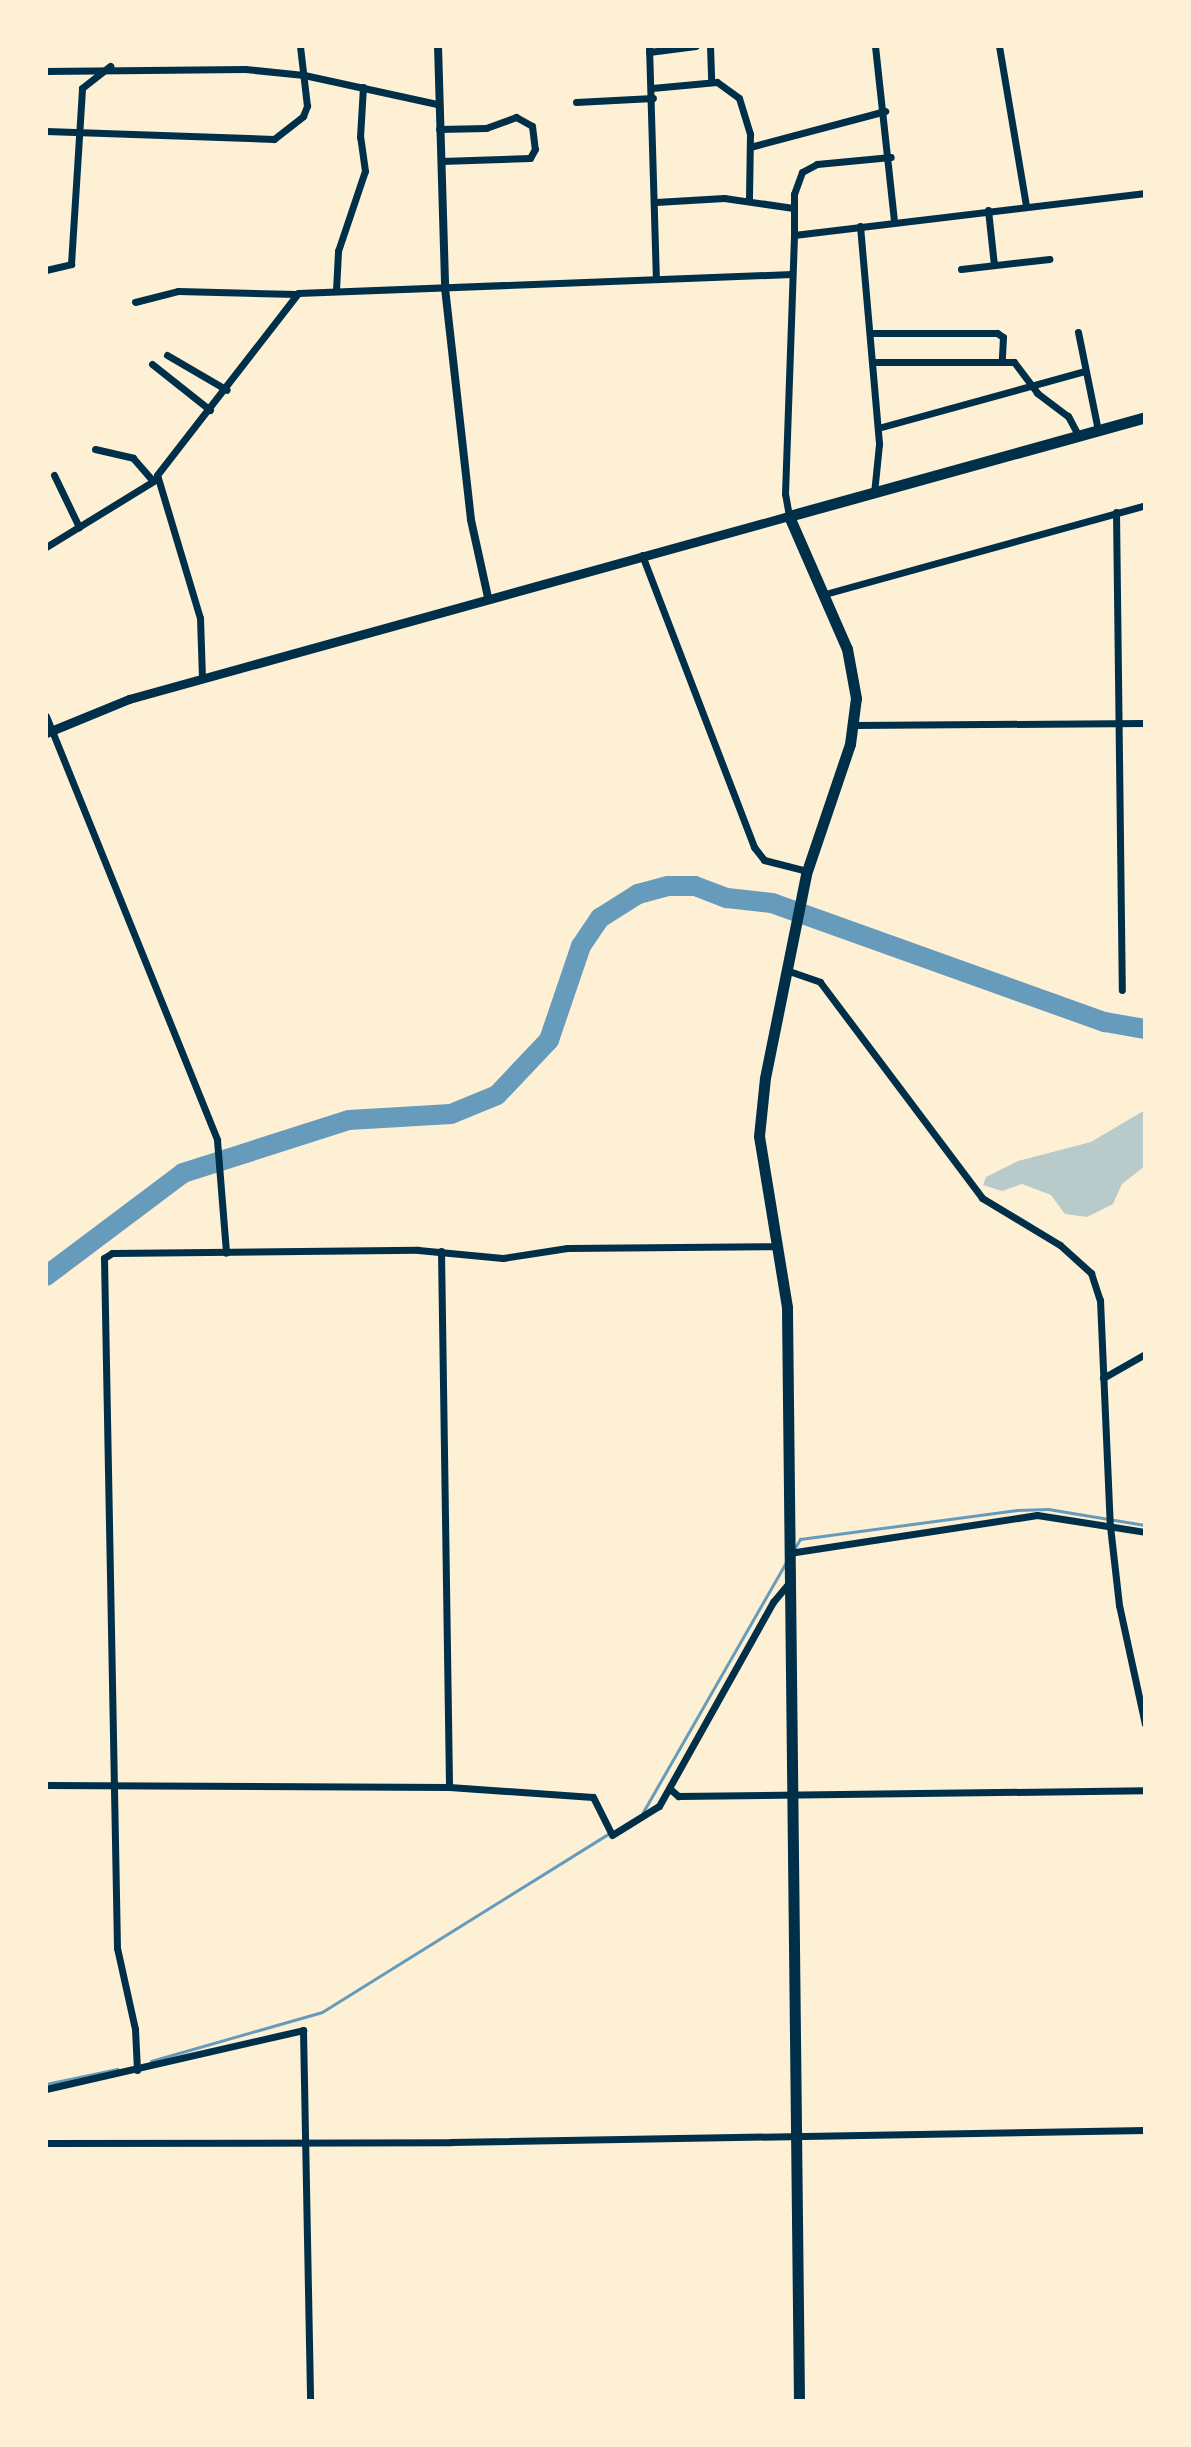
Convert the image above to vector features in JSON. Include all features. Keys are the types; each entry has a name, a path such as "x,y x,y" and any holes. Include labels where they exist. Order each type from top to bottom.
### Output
{"main road":[{"path":"50,731 202,678 1145,417"},
{"path":"789,516 825,594 852,669 855,725 806,873 786,970 759,1136 787,1307 799,2401"}],"street":[{"path":"46,131 274,139 303,116 304,75 300,46"},
{"path":"438,46 437,104 445,288 471,520 488,597"},
{"path":"656,277 653,98 649,49 696,46"},
{"path":"710,46 711,82"},
{"path":"875,46 891,157 894,221"},
{"path":"999,46 1026,205"},
{"path":"46,270 68,269 71,264 77,130 84,84 110,66"},
{"path":"46,71 110,66 304,75 437,104"},
{"path":"652,88 711,82 726,86 742,102 750,147 749,201"},
{"path":"336,290 338,251 365,171 360,137 363,87"},
{"path":"576,102 653,98"},
{"path":"750,147 885,111"},
{"path":"439,129 486,128 516,117 532,126 535,149 530,158 441,161"},
{"path":"789,516 785,486 793,208 798,179 809,167 891,157"},
{"path":"794,235 1145,193"},
{"path":"656,202 749,201 793,208"},
{"path":"988,210 994,265"},
{"path":"860,226 878,428 874,493"},
{"path":"961,269 1049,259"},
{"path":"135,302 178,291 296,294 656,277 792,274"},
{"path":"46,547 155,480 227,390 296,294"},
{"path":"1078,332 1098,430"},
{"path":"870,333 997,333 1003,337 1002,359"},
{"path":"167,355 227,390"},
{"path":"872,362 1002,359 1018,365 1031,386 1068,416 1078,435"},
{"path":"152,364 210,410"},
{"path":"878,428 1085,371"},
{"path":"95,449 133,458 155,480 197,602 202,678"},
{"path":"54,475 79,527"},
{"path":"825,594 1145,505"},
{"path":"1116,512 1122,990"},
{"path":"642,555 754,847 764,860 806,873"},
{"path":"46,716 217,1140 223,1184 226,1253"},
{"path":"855,725 1145,723"},
{"path":"786,970 820,982 982,1198 1060,1245 1091,1273 1100,1300 1110,1526 1119,1605 1145,1724"},
{"path":"137,2070 135,2029 117,1948 102,1263 112,1253 441,1251 503,1258 567,1248 776,1246"},
{"path":"441,1251 449,1787"},
{"path":"1103,1378 1145,1354"},
{"path":"789,1553 1037,1515 1145,1532"},
{"path":"46,1785 449,1787 593,1797 601,1804 612,1835 652,1812 670,1789 773,1602 789,1583"},
{"path":"670,1789 678,1796 1145,1790"},
{"path":"46,2089 303,2030 310,2401"},
{"path":"46,2143 797,2137 1145,2130"}],"shaded area":[{"path":"1145,1110 1145,1166 1122,1184 1113,1204 1087,1217 1065,1214 1051,1195 1022,1184 1002,1191 983,1185 986,1177 1018,1161 1091,1142"}],"waterway":[{"path":"46,1276 183,1173 349,1120 451,1114 497,1095 549,1040 581,946 600,918 638,894 668,886 695,886 727,898 772,903 1105,1022 1145,1029"},
{"path":"794,1549 800,1539 1017,1510 1048,1509 1145,1525"},
{"path":"643,1812 786,1562"},
{"path":"151,2061 322,2012 610,1833"},
{"path":"46,2084 117,2069"}]}
